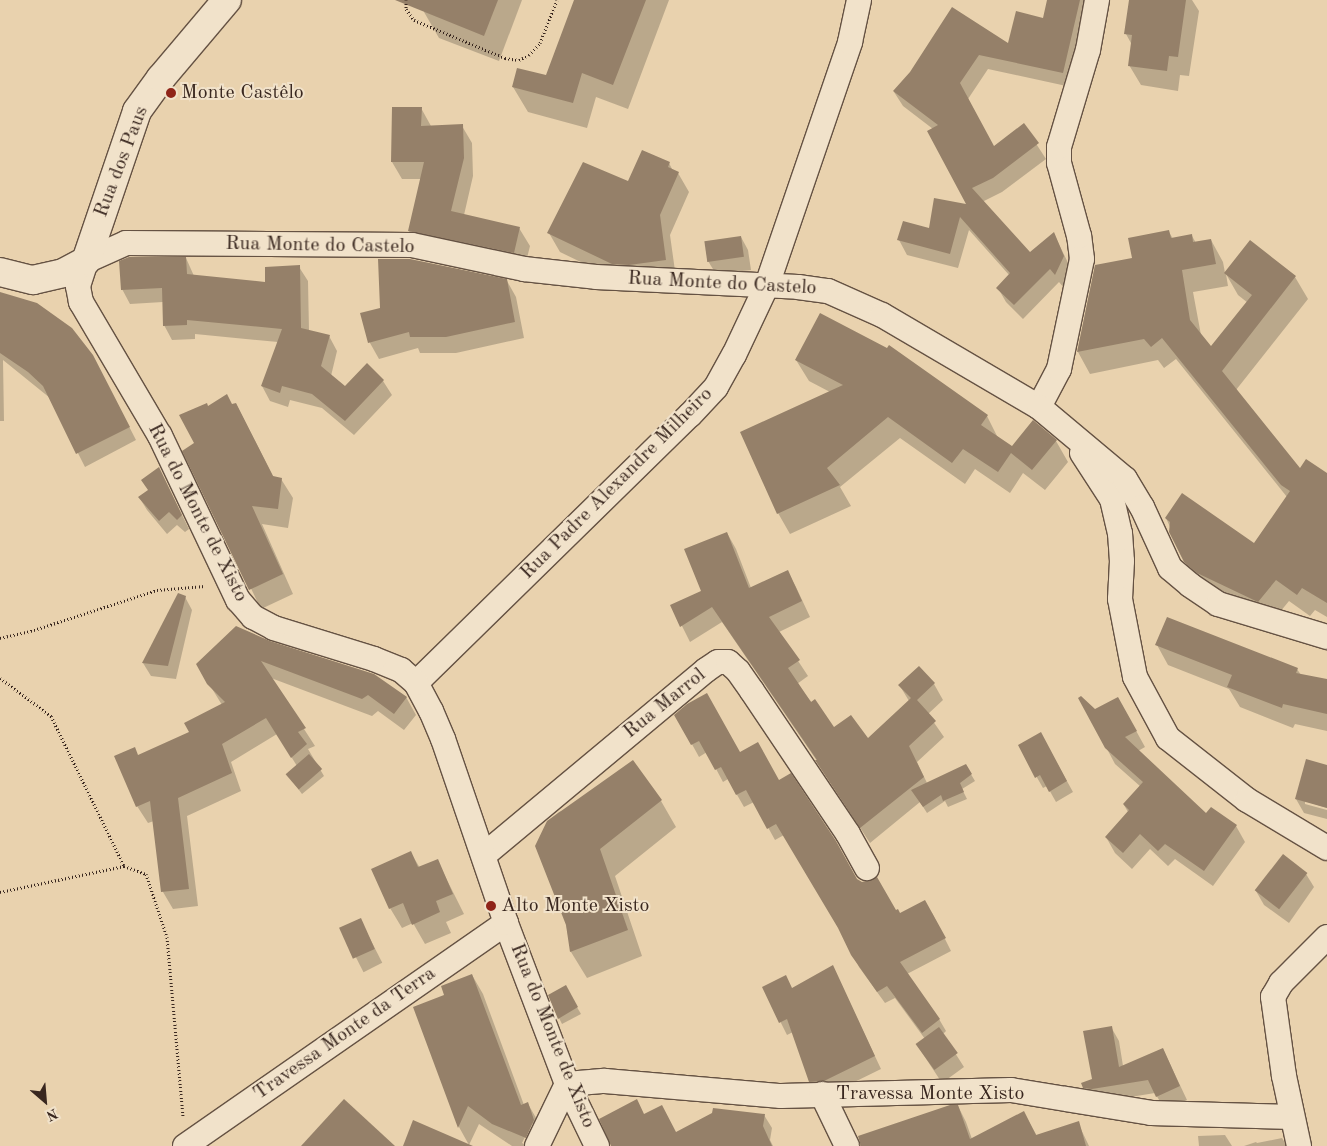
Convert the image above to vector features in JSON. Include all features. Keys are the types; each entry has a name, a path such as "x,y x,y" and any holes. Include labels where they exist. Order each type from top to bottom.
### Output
{"street":[{"name":"Rua dos Paus","path":"86,261 137,111 161,78 227,0"},
{"name":"Rua Padre Alexandre Milheiro","path":"416,683 690,415 716,387 734,355 766,285 850,42 859,0"},
{"path":"1039,407 1059,370 1082,259 1079,236 1059,163 1059,146 1088,50 1097,0"},
{"name":"Rua Monte do Castelo","path":"0,272 33,280 63,273 126,243 412,245 524,269 587,276 766,285 828,291 882,315 1039,407 1070,435 1125,479 1142,507 1170,568 1190,585 1218,604 1327,638"},
{"name":"Rua do Monte de Xisto","path":"86,261 78,286 81,302 160,436 238,600 253,618 274,628 374,659 401,670 416,683 443,739 453,773 484,855 506,923 567,1084 597,1146"},
{"path":"1070,435 1112,499 1120,533 1122,561 1120,599 1135,677 1168,738 1246,800 1327,848"},
{"name":"Rua Marrol","path":"484,855 706,670 718,662 728,662 738,671 768,715 848,834 867,868"},
{"name":"Travessa Monte da Terra","path":"185,1146 506,923"},
{"path":"1299,1146 1284,1076 1273,998 1281,983 1327,937"},
{"name":"Travessa Monte Xisto","path":"567,1084 605,1081 781,1096 1011,1090 1151,1112 1292,1117"},
{"path":"538,1146 567,1084"},
{"path":"822,1094 847,1146"}],"path":[{"path":"406,0 406,9 414,20 505,58 519,60 529,55 540,43 557,0"},
{"path":"0,638 34,630 157,590 231,584"},
{"path":"0,678 51,716 124,866"},
{"path":"0,892 124,866 146,874 167,937 185,1146"}],"building":[{"path":"395,0 498,0 484,36"},
{"path":"574,0 646,0 613,85 582,73 573,103 512,87 517,68 546,75"},
{"path":"1047,0 1080,0 1063,73 979,55 960,83 994,146 1024,123 1039,143 993,178 972,188 1030,252 1054,232 1064,256 1055,275 1050,269 1014,305 996,288 1010,273 960,217 950,254 897,240 903,221 929,228 934,198 966,204 927,131 938,125 893,91 910,72 952,7 1008,43 1016,11 1043,18"},
{"path":"1129,0 1186,0 1178,57 1169,56 1167,71 1128,66 1132,35 1124,34"},
{"path":"392,107 422,107 421,126 463,124 464,158 451,211 520,227 514,253 408,231 424,162 391,162"},
{"path":"642,150 670,162 668,167 679,172 660,215 666,260 629,265 612,264 547,233 583,162 628,181"},
{"path":"1169,230 1171,238 1192,234 1193,242 1211,239 1216,264 1182,270 1190,320 1211,346 1252,295 1224,273 1250,240 1296,276 1222,371 1300,468 1306,459 1327,473 1327,603 1302,588 1297,595 1276,580 1258,602 1197,573 1184,562 1169,532 1170,522 1165,518 1182,493 1254,543 1290,491 1281,485 1162,338 1151,347 1144,339 1077,352 1095,265 1132,258 1128,238"},
{"path":"741,236 744,257 707,262 704,241"},
{"path":"129,257 186,257 187,274 265,282 265,267 300,265 301,328 330,335 321,366 345,386 367,363 384,380 345,421 312,394 282,386 280,393 261,386 282,329 187,320 187,325 163,326 162,288 121,290 119,261"},
{"path":"378,259 410,259 507,279 515,322 446,337 410,337 409,332 368,343 360,313 380,308"},
{"path":"0,292 37,303 72,328 93,355 130,427 76,454 43,386 28,372 0,353"},
{"path":"820,313 887,348 889,345 988,415 981,425 1012,446 1033,420 1057,440 1032,470 1011,453 998,472 963,449 952,463 888,417 827,468 840,485 777,514 740,432 843,385 795,360"},
{"path":"227,394 232,404 236,403 273,476 282,478 278,509 252,506 283,574 249,590 182,451 194,443 179,415 207,403 208,406"},
{"path":"159,467 182,515 177,520 169,512 159,521 138,497 148,490 141,480"},
{"path":"727,532 749,588 788,570 802,601 769,617 800,660 788,668 811,702 815,699 834,727 851,715 868,738 911,698 898,685 919,666 935,683 917,700 936,721 909,746 924,777 860,828 815,760 817,760 712,607 680,627 670,605 701,591 684,549"},
{"path":"178,593 186,596 168,666 142,663"},
{"path":"1167,617 1298,668 1296,673 1327,679 1327,714 1283,704 1282,708 1227,687 1232,675 1155,645"},
{"path":"236,626 270,641 374,674 407,697 394,714 368,695 362,699 261,661 306,728 298,732 307,744 291,758 266,718 222,744 232,773 178,798 189,889 161,892 150,801 136,807 114,756 135,747 138,755 189,732 184,723 225,702 207,684 196,664"},
{"path":"707,693 740,752 758,742 779,780 791,773 836,841 857,879 862,882 877,877 896,910 898,909 900,913 925,900 946,938 900,962 940,1019 922,1033 887,986 877,992 851,955 838,928 776,824 767,829 746,790 736,795 721,767 715,770 699,741 691,745 674,715 687,704"},
{"path":"1081,696 1095,709 1118,697 1137,731 1125,737 1206,813 1211,807 1237,825 1204,871 1165,844 1158,851 1140,834 1123,853 1105,837 1129,810 1123,804 1143,782 1105,748 1078,698"},
{"path":"1041,732 1067,781 1049,792 1040,775 1035,778 1018,745"},
{"path":"309,754 322,769 299,789 286,774"},
{"path":"1306,759 1327,765 1327,808 1295,799"},
{"path":"633,760 662,800 600,849 628,930 570,952 566,925 535,846 547,821"},
{"path":"966,764 972,774 960,783 964,792 943,801 941,795 923,807 911,790"},
{"path":"411,851 418,867 438,859 453,894 436,901 440,912 412,925 403,903 389,909 371,869"},
{"path":"1283,854 1307,873 1279,909 1255,890"},
{"path":"361,918 375,949 353,959 339,928"},
{"path":"833,965 875,1056 824,1081 809,1082 787,1019 779,1023 762,987 786,975 792,988"},
{"path":"472,974 521,1105 528,1102 534,1120 526,1138 492,1124 468,1106 458,1128 413,1007 444,995 441,986"},
{"path":"566,985 578,1007 558,1019 548,995"},
{"path":"1112,1026 1119,1067 1163,1048 1180,1086 1156,1097 1148,1080 1092,1089 1083,1088 1081,1083 1092,1079 1083,1031"},
{"path":"939,1027 958,1053 934,1070 916,1044"},
{"path":"344,1099 395,1146 301,1146"},
{"path":"637,1099 644,1114 662,1105 676,1132 712,1113 713,1108 765,1114 763,1126 772,1146 611,1146 599,1119"},
{"path":"950,1105 958,1105 970,1139 1024,1111 1036,1135 1079,1121 1086,1146 861,1146 858,1136"},
{"path":"413,1120 473,1146 403,1146"}],"place":[{"name":"Monte Castêlo","path":"171,93"},
{"name":"Alto Monte Xisto","path":"491,906"}]}
